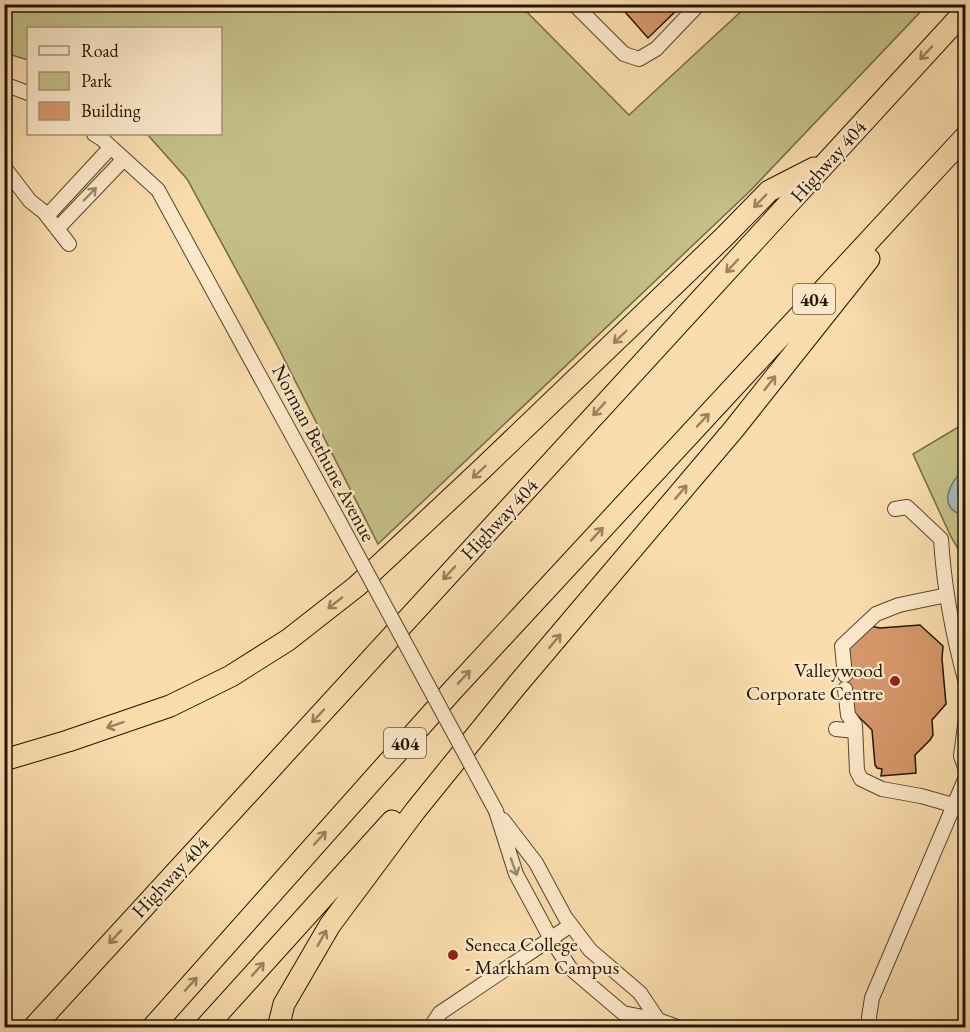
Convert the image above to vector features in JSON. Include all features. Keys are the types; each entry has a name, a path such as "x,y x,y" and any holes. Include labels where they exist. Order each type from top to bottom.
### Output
{"highway":[{"name":"Highway 404","path":"33,1028 966,10"},
{"path":"278,1028 284,1004 330,925 415,811 517,685 734,429 966,136"},
{"name":"404","path":"152,1028 458,684 966,136"},
{"path":"4,760 170,706 231,676 288,640 357,586 717,244 769,191 828,160"},
{"path":"205,1028 517,685"},
{"path":"23,1028 60,997"}],"street":[{"path":"574,4 624,54 639,59 656,49 699,4"},
{"path":"4,84 27,93"},
{"name":"Norman Bethune Avenue","path":"95,135 158,190 496,811 536,863 571,925 590,950 640,993 658,1020"},
{"path":"47,216 111,147"},
{"path":"57,229 124,159"},
{"path":"4,167 30,201 47,216 69,244"},
{"path":"895,509 907,507 941,539 942,567 952,634 966,683"},
{"path":"947,595 899,605 876,614 842,646 848,715 855,724 857,771 861,779 882,789 904,792 953,805"},
{"path":"966,718 961,756 966,770"},
{"path":"836,729 855,731"},
{"path":"870,1028 872,998 966,777"},
{"name":"Norman Bethune Avenue","path":"496,811 516,874 551,939 570,968 623,1013 658,1020 680,1028"},
{"path":"430,1028 440,1013 571,925"}],"green space":[{"path":"4,5 520,5 629,115 748,5 927,5 750,191 378,544 277,345 187,179 148,135 222,135 222,27 27,27 27,60 5,53"},
{"path":"965,423 965,581 963,557 951,537 913,454"}],"water":[{"path":"965,468 965,483 959,492 961,498 965,500 965,516 951,507 948,495 954,481"}],"building":[{"path":"618,4 683,4 648,38"},
{"name":"Valleywood Corporate Centre","path":"920,625 943,646 946,704 932,720 933,735 930,740 915,755 916,773 881,776 882,769 875,765 872,730 848,706 845,652 870,626 880,628"}],"place":[{"name":"Valleywood Corporate Centre","path":"895,681"},
{"name":"Seneca College - Markham Campus","path":"453,955"}]}
